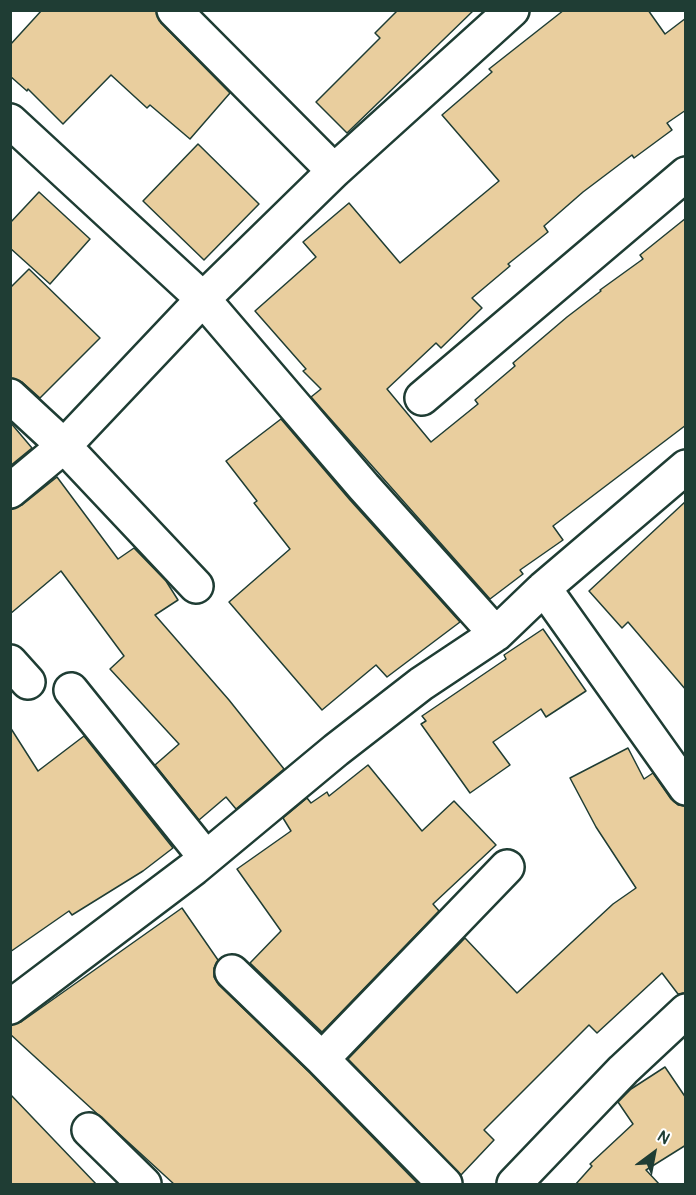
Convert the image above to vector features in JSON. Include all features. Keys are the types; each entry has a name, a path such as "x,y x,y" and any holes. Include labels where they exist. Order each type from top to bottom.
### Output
{"street":[{"path":"174,10 334,171"},
{"path":"10,491 64,446 203,299 334,171 512,10"},
{"path":"10,121 203,299 364,487 496,634"},
{"path":"422,398 686,174"},
{"path":"10,396 64,446 196,586"},
{"path":"10,1007 206,858 336,750 421,684 496,634 544,588 686,467"},
{"path":"544,588 686,788"},
{"path":"71,690 206,858"},
{"path":"322,1059 507,867"},
{"path":"232,972 322,1059 446,1185"},
{"path":"514,1185 623,1070 686,1011"},
{"path":"89,1130 144,1185"}],"building":[{"path":"42,10 156,10 161,23 230,93 190,139 150,105 147,108 111,75 63,124 28,89 27,91 10,76 10,45"},
{"path":"398,10 474,10 347,133 316,102 380,38 375,33"},
{"path":"564,10 648,10 665,34 686,18 686,110 667,123 672,130 634,158 632,155 583,192 544,226 548,232 508,264 510,266 472,298 482,308 441,348 436,343 387,389 431,442 478,404 475,400 515,366 513,363 600,290 643,259 640,255 686,218 686,425 553,526 563,540 520,570 523,574 490,599 311,397 321,389 303,371 306,369 255,311 316,257 303,242 349,203 400,263 499,181 442,115 492,72 489,69"},
{"path":"198,144 259,204 204,260 143,201"},
{"path":"39,192 90,239 50,284 10,248 10,223"},
{"path":"29,269 100,338 40,398 22,382 10,378 10,288"},
{"path":"281,419 350,500 460,622 387,677 376,665 322,710 229,602 290,549 254,503 257,501 226,461"},
{"path":"10,422 32,448 10,466"},
{"path":"57,477 118,559 134,548 166,581 178,600 155,615 229,700 284,769 236,809 226,797 199,820 155,765 179,744 110,669 124,656 61,571 10,614 10,509 22,505"},
{"path":"686,501 686,690 628,622 622,628 589,591"},
{"path":"543,629 586,691 546,717 541,709 493,742 510,765 470,793 421,724 426,721 422,716 506,659 504,655"},
{"path":"10,727 38,771 84,736 173,848 143,871 72,915 69,911 10,952"},
{"path":"628,748 644,779 653,773 671,799 678,805 686,806 686,993 678,994 662,973 597,1033 589,1025 484,1130 494,1140 461,1175 348,1059 465,938 517,993 613,904 636,888 596,827 570,778"},
{"path":"368,765 422,831 454,801 496,845 433,904 439,911 322,1032 250,963 281,931 237,869 291,831 283,818 307,798 311,803 327,792 329,796"},
{"path":"182,908 218,960 214,968 214,977 219,985 309,1072 419,1185 175,1185 10,1034 10,1025 21,1022"},
{"path":"665,1067 686,1098 686,1145 646,1170 660,1185 575,1185 592,1166 590,1164 633,1124 618,1102 631,1089"},
{"path":"10,1094 97,1185 10,1185"}]}
